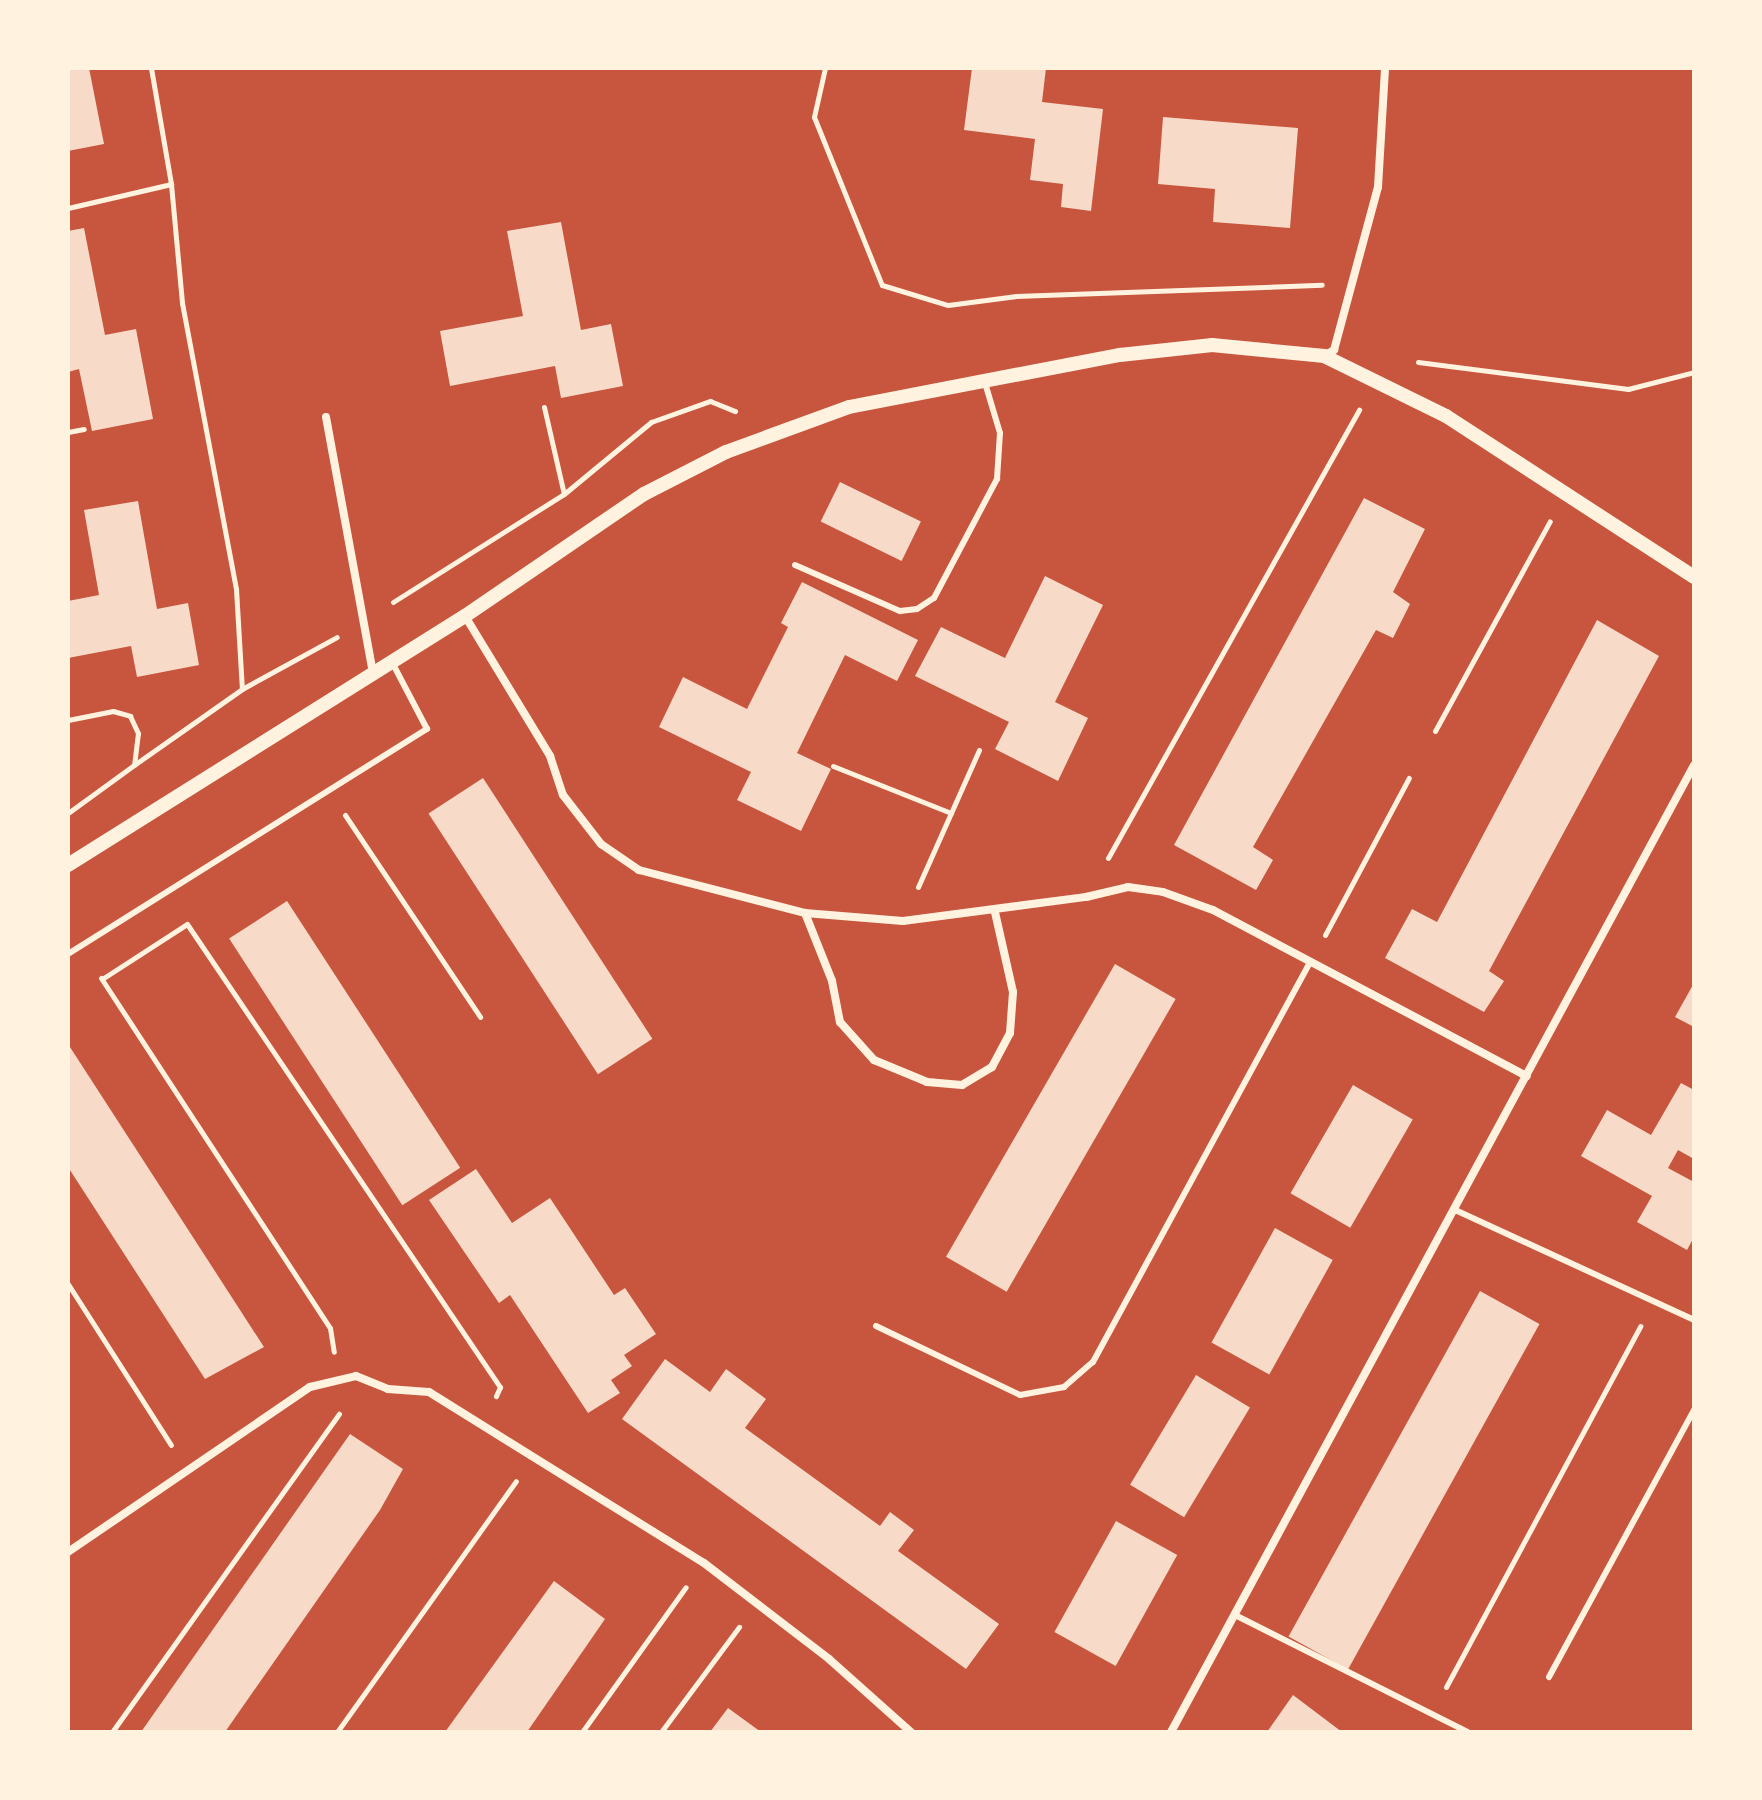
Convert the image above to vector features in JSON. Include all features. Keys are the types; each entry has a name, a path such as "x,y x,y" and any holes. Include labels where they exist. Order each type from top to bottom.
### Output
{"street":[{"path":"1324,356 1334,350 1378,187 1385,68"},
{"path":"68,865 465,616 644,494 759,438 849,407 1120,355 1212,345 1324,356 1446,416 1694,577"},
{"path":"326,417 373,672"},
{"path":"465,616 550,756 563,795 601,844 639,870 805,913 903,921 995,912 1128,887 1163,892 1213,910 1527,1076"},
{"path":"1171,1732 1237,1616 1694,765"},
{"path":"805,913 832,981 840,1022 874,1060 927,1082 962,1085 992,1067 1010,1033 1013,992 995,912"},
{"path":"68,1552 310,1387 356,1376 388,1389 429,1392 531,1452 704,1563 829,1659 911,1732"}],"lane":[{"path":"795,565 900,611 917,609 934,598 997,479 1000,433 985,383"},
{"path":"68,954 427,729 391,661"},
{"path":"876,1326 1020,1395 1064,1387 1093,1362 1311,961"},
{"path":"1453,1209 1694,1320"},
{"path":"1549,1677 1694,1410"},
{"path":"1237,1616 1468,1732"}],"path":[{"path":"151,68 171,184 182,303 236,589 242,689"},
{"path":"825,68 814,117 882,285 948,305 1016,296 1323,285"},
{"path":"68,208 171,184"},
{"path":"1412,362 1628,389 1694,372"},
{"path":"1086,897 1375,381"},
{"path":"68,813 242,689 363,620 564,494 651,422 710,401 729,405 759,438"},
{"path":"544,407 564,494"},
{"path":"68,432 84,429"},
{"path":"1435,731 1565,493"},
{"path":"68,720 113,711 130,716 138,733 134,765"},
{"path":"903,921 979,750"},
{"path":"833,766 951,813"},
{"path":"1311,961 1409,778"},
{"path":"329,791 480,1017"},
{"path":"338,1380 330,1328 102,979 187,924 500,1387 484,1425"},
{"path":"68,1284 187,1471"},
{"path":"1432,1715 1640,1325"},
{"path":"112,1732 337,1417"},
{"path":"337,1732 515,1483 531,1452"},
{"path":"582,1732 704,1563"},
{"path":"661,1732 732,1636"}],"building":[{"path":"68,68 89,68 104,144 68,151"},
{"path":"972,68 1046,68 1042,102 1103,109 1091,211 1061,207 1063,184 1030,180 1035,139 964,130"},
{"path":"1163,117 1298,128 1290,228 1213,222 1215,189 1158,184"},
{"path":"561,222 581,330 611,324 623,386 561,398 555,366 450,386 440,331 523,316 507,231"},
{"path":"84,228 105,335 136,329 153,419 92,431 79,369 68,372 68,231"},
{"path":"840,482 921,521 902,561 821,522"},
{"path":"1364,498 1425,529 1393,592 1410,604 1393,638 1376,630 1253,847 1273,860 1256,890 1174,845"},
{"path":"138,501 157,609 188,603 199,665 137,677 131,646 68,658 68,601 99,595 84,510"},
{"path":"1045,576 1103,605 1055,702 1088,718 1058,781 995,749 1009,722 915,676 941,627 1005,658"},
{"path":"802,582 918,640 897,681 845,655 797,753 831,769 801,831 737,800 751,772 659,727 683,677 747,709 788,627 781,623"},
{"path":"1597,620 1659,656 1489,971 1504,981 1484,1012 1385,958 1412,909 1437,922"},
{"path":"483,778 652,1039 598,1074 428,813"},
{"path":"287,901 460,1168 402,1205 229,939"},
{"path":"1115,964 1176,999 1007,1292 946,1257"},
{"path":"1694,983 1694,1027 1675,1017"},
{"path":"68,1044 264,1347 205,1379 68,1167"},
{"path":"1681,1083 1694,1090 1694,1159 1678,1150 1668,1168 1694,1182 1694,1237 1687,1250 1637,1222 1652,1196 1581,1156 1607,1110 1651,1135"},
{"path":"1353,1085 1413,1120 1350,1228 1290,1193"},
{"path":"476,1169 512,1223 550,1198 614,1295 625,1288 656,1334 624,1355 632,1366 611,1380 620,1393 588,1413 510,1295 499,1303 429,1200"},
{"path":"1275,1228 1333,1260 1269,1375 1211,1343"},
{"path":"1480,1291 1539,1324 1348,1669 1289,1636"},
{"path":"665,1359 710,1392 726,1369 766,1399 745,1428 880,1526 890,1512 914,1530 898,1551 999,1624 966,1669 622,1419"},
{"path":"1196,1375 1250,1407 1184,1517 1130,1485"},
{"path":"350,1434 403,1469 380,1510 225,1732 141,1732"},
{"path":"1116,1521 1177,1555 1116,1666 1054,1632"},
{"path":"554,1581 605,1619 527,1732 445,1732"},
{"path":"1293,1695 1342,1732 1267,1732"},
{"path":"728,1708 761,1732 710,1732"}]}
